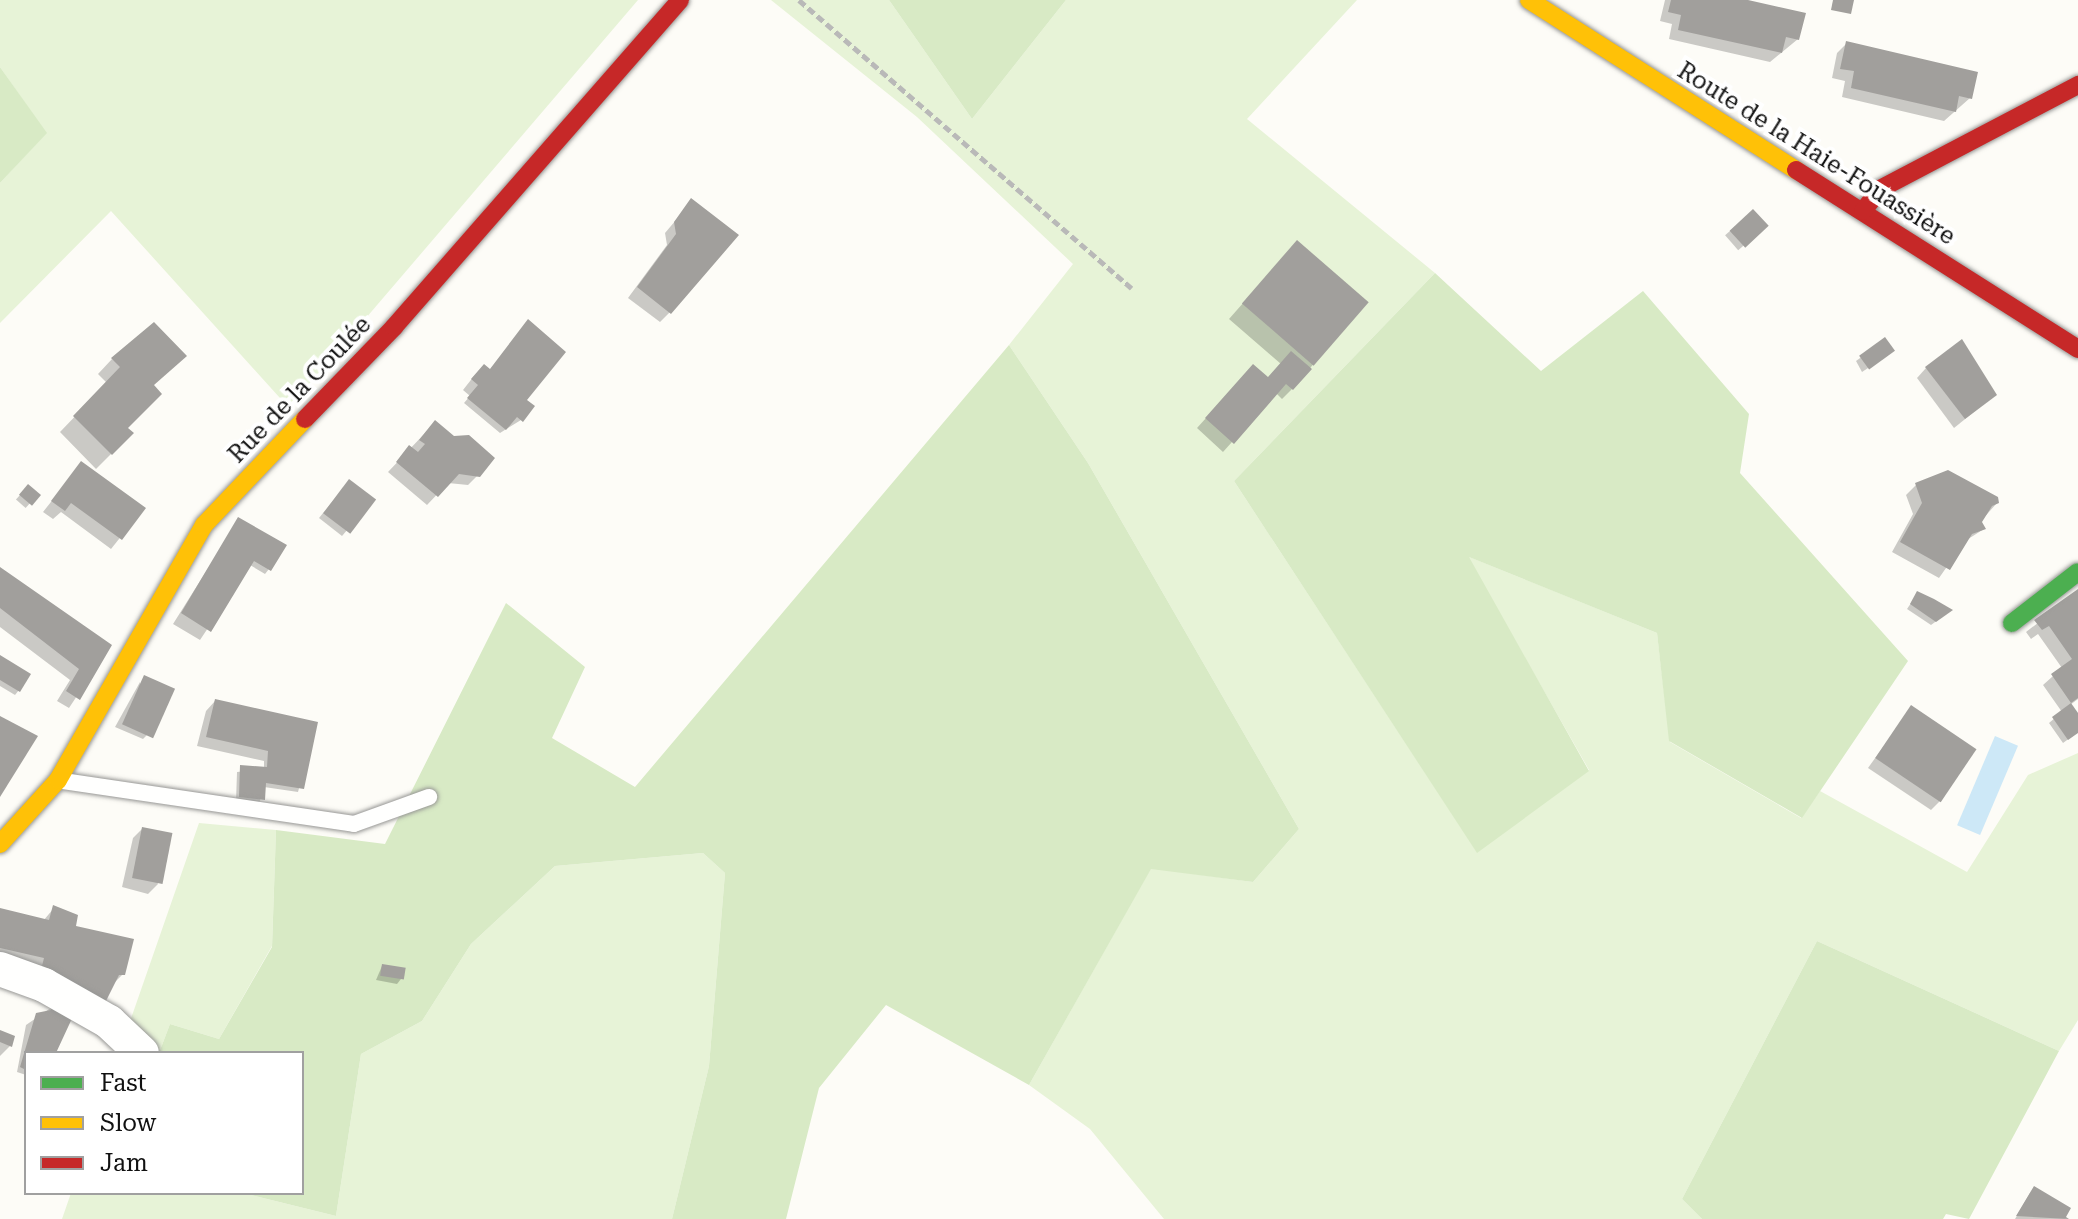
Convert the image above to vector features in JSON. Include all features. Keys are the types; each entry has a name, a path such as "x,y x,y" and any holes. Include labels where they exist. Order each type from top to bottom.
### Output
{"street":[{"name":"Rue de la Coulée","path":"0,844 58,780 204,525 394,327 680,0"},
{"name":"Route de la Haie-Fouassière","path":"1529,0 2078,349"},
{"path":"1863,211 1880,189 2078,85"},
{"path":"2012,623 2078,572"},
{"path":"0,969 44,985 109,1022 140,1051"}],"lane":[{"path":"58,780 354,824 429,797"}],"path":[{"path":"799,0 1131,288"}],"green space":[{"path":"0,0 638,0 289,408 111,211 0,323 0,183 46,133 0,67"},
{"path":"771,0 889,0 972,119 1066,0 1357,0 1247,119 1435,273 1234,481 1477,852 1589,770 1467,556 1657,633 1670,742 1801,818 1820,791 1967,872 2028,775 2078,753 2078,1020 2059,1051 1817,941 1682,1199 1702,1219 1164,1219 1090,1129 1029,1085 1151,868 1253,882 1299,829 1088,463 1009,345 1073,264 917,117"},
{"path":"889,0 1066,0 972,119"},
{"path":"0,67 47,133 0,183"},
{"path":"1435,273 1541,371 1643,291 1749,414 1740,473 1908,661 1802,818 1669,741 1657,633 1469,557 1589,771 1477,853 1234,481"},
{"path":"1009,345 1088,463 1299,829 1253,882 1151,869 1029,1085 886,1005 819,1088 786,1219 672,1219 709,1066 725,873 703,853 555,866 471,944 422,1021 361,1054 336,1216 251,1195 304,1195 304,1051 160,1051 170,1024 219,1039 272,947 276,830 385,844 506,603 585,667 552,738 635,787"},
{"path":"199,823 276,830 272,946 219,1039 170,1024 160,1051 120,1051"},
{"path":"703,853 725,873 709,1066 672,1219 62,1219 70,1195 251,1195 336,1216 361,1054 422,1021 471,944 555,866"},
{"path":"1817,941 2059,1051 1969,1219 1946,1214 1943,1219 1702,1219 1682,1199"}],"water":[{"path":"1995,736 2018,746 1980,835 1957,825"}],"building":[{"path":"1671,0 1748,0 1806,13 1799,40 1786,37 1782,53 1678,30 1681,15 1668,12"},
{"path":"1833,0 1854,0 1851,14 1831,10"},
{"path":"1846,41 1978,72 1972,99 1959,96 1956,112 1851,88 1854,71 1840,69"},
{"path":"691,198 739,235 671,314 637,287 676,234 674,222"},
{"path":"1753,209 1769,226 1745,248 1730,231"},
{"path":"1297,240 1369,302 1314,366 1242,303"},
{"path":"528,319 566,352 527,400 535,406 523,422 517,417 506,430 467,398 478,385 471,379 484,364 490,369"},
{"path":"154,322 187,356 154,385 162,394 128,428 134,433 112,455 73,416 120,367 111,358"},
{"path":"1885,337 1895,351 1869,370 1859,356"},
{"path":"1962,339 1997,395 1965,419 1925,367"},
{"path":"1291,351 1312,369 1293,390 1286,384 1234,444 1205,418 1253,364 1268,377"},
{"path":"435,420 454,436 469,435 495,458 480,477 459,474 438,497 396,462 409,445 418,452 425,444 419,440"},
{"path":"81,461 146,508 122,540 71,503 65,511 51,501"},
{"path":"1948,470 1998,497 1999,503 1992,506 1982,522 1986,529 1972,534 1950,570 1900,542 1922,503 1915,483"},
{"path":"349,479 376,499 350,534 323,513"},
{"path":"28,484 41,495 32,506 19,495"},
{"path":"238,517 287,545 271,571 254,561 211,632 181,613"},
{"path":"0,567 112,645 80,700 66,691 79,669 0,608"},
{"path":"2078,589 2078,698 2071,703 2051,674 2072,659 2049,626 2042,630 2034,620"},
{"path":"1917,591 1953,610 1936,622 1910,604"},
{"path":"0,655 31,674 20,692 0,680"},
{"path":"144,675 175,689 153,738 122,724"},
{"path":"215,699 318,722 304,789 266,783 265,800 239,797 240,765 267,767 268,751 206,737"},
{"path":"2071,703 2078,713 2078,733 2068,740 2052,717"},
{"path":"1911,705 1976,749 1941,802 1875,758"},
{"path":"0,716 38,736 0,797"},
{"path":"142,827 172,833 163,884 132,878"},
{"path":"53,905 78,915 76,926 134,939 125,975 119,975 105,1003 40,974 44,958 0,948 0,908 49,920"},
{"path":"382,964 406,968 404,980 380,976"},
{"path":"55,1003 75,1012 57,1051 25,1051 36,1013 51,1010"},
{"path":"0,1030 15,1036 12,1047 0,1042"},
{"path":"2034,1186 2071,1208 2066,1217 2069,1219 2016,1216"}],"traffic: fast":[{"path":"2012,623 2078,572"}],"traffic: slow":[{"path":"1529,0 1796,170"},
{"path":"0,844 58,780 204,525 305,419"}],"traffic: jam":[{"path":"305,419 394,327 680,0"},
{"path":"1863,211 1880,189 2078,85"},
{"path":"1796,170 2078,349"}]}
